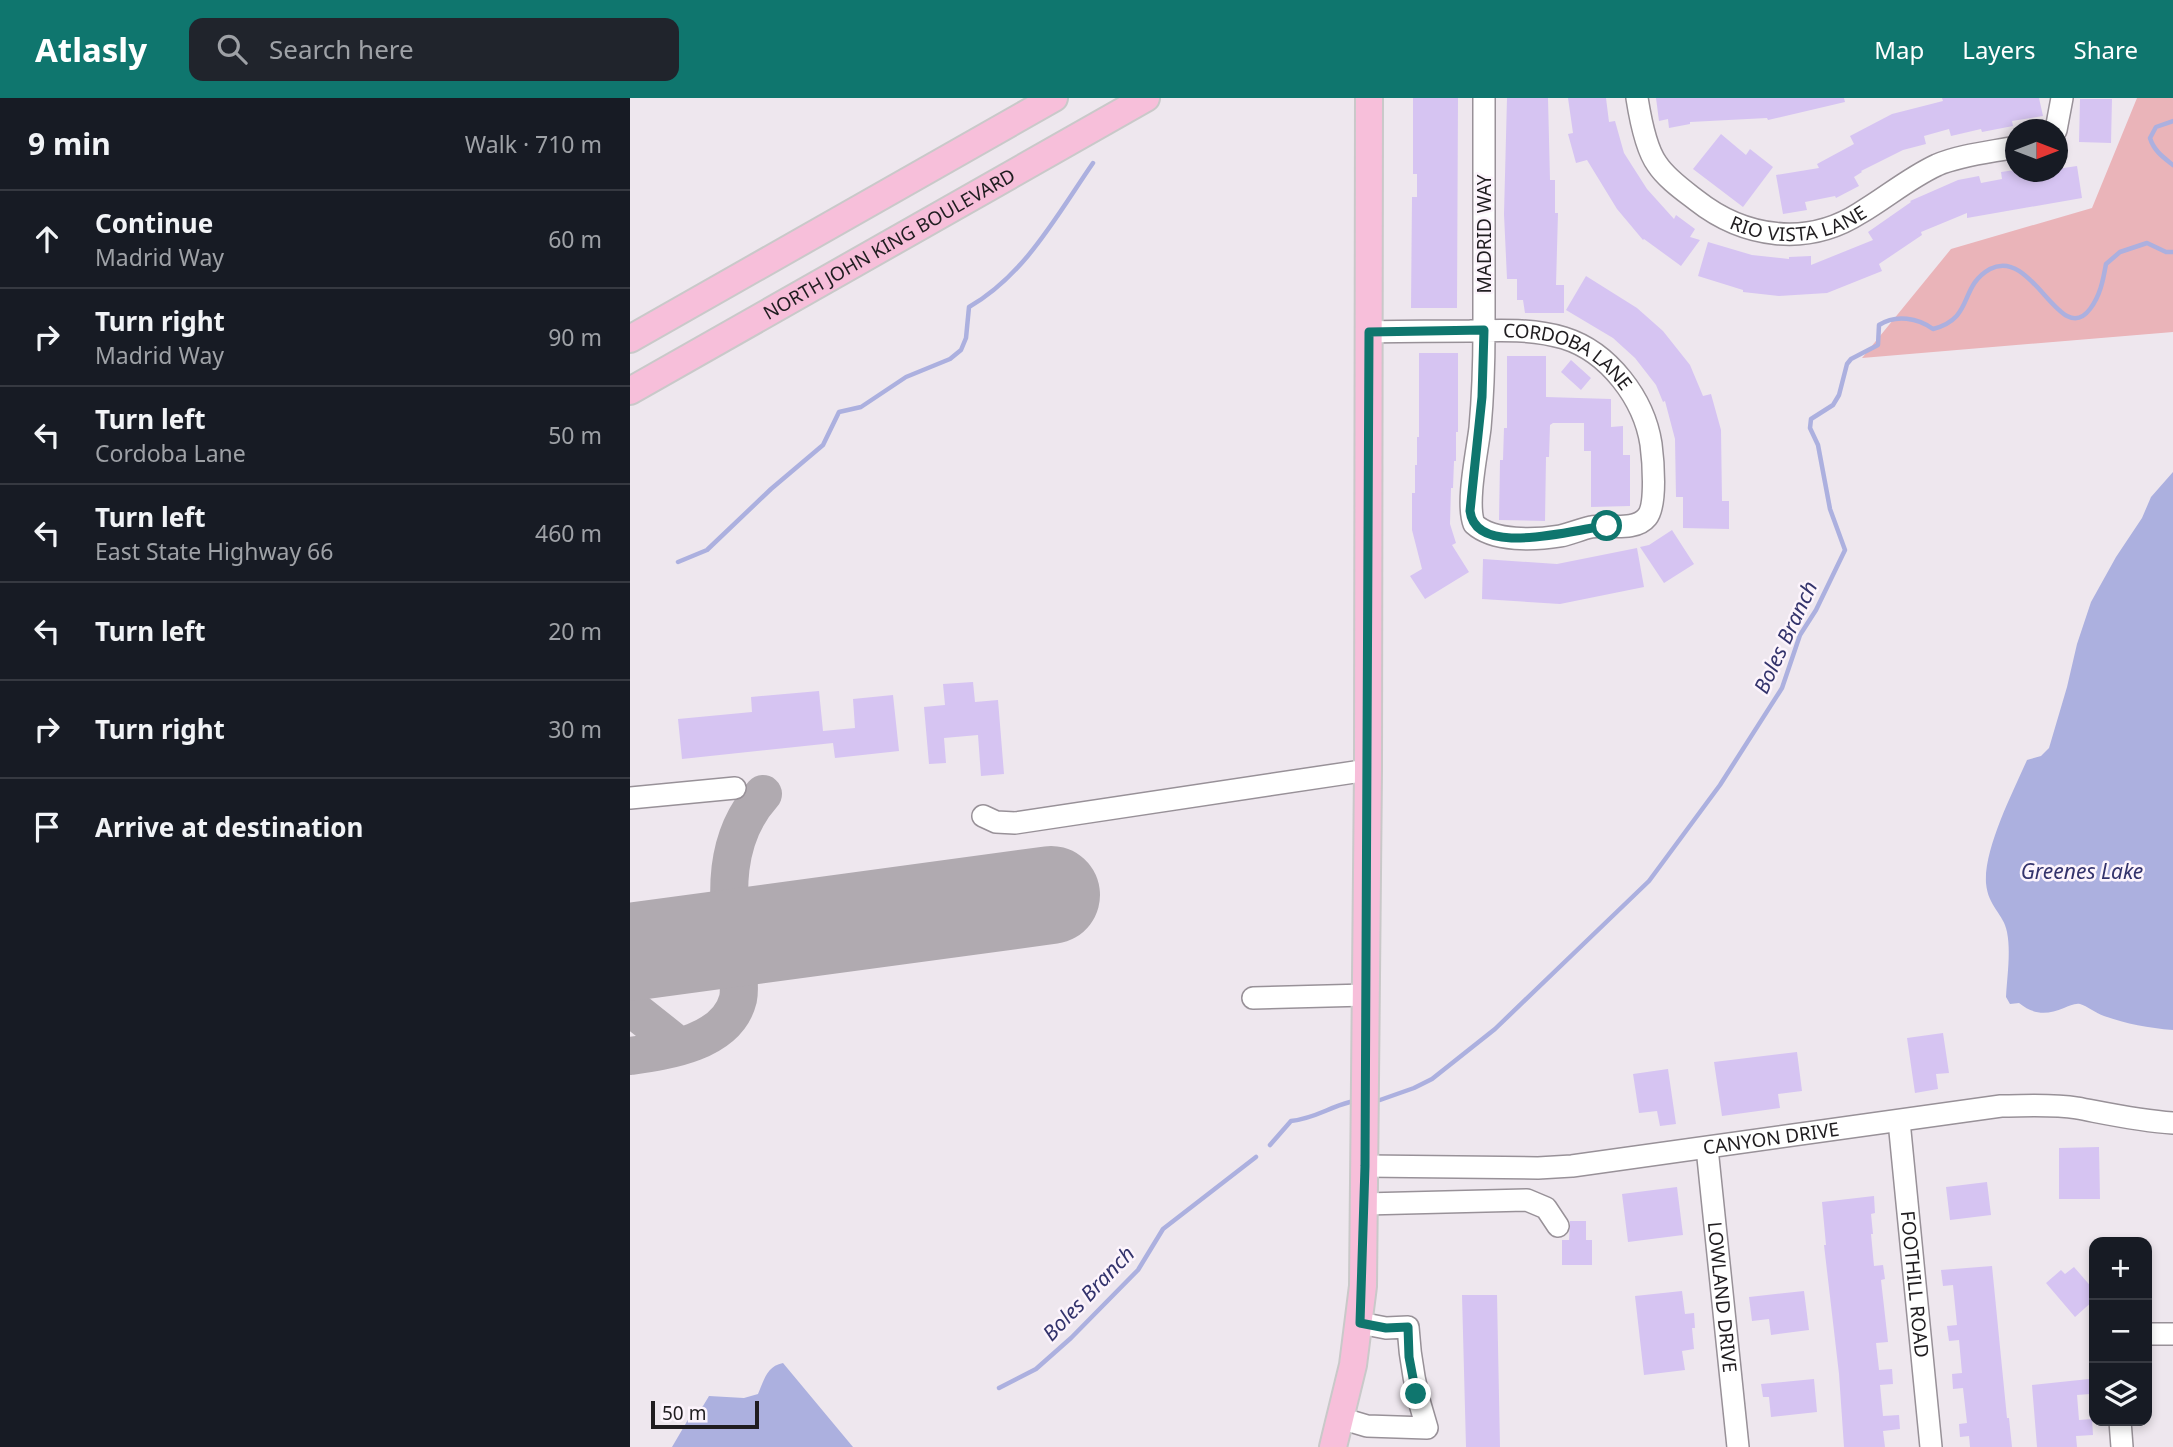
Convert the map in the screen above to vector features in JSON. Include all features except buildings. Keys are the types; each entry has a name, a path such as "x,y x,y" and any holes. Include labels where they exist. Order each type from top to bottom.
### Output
{"main road":[{"path":"630,339 1054,98"},
{"name":"NORTH JOHN KING BOULEVARD","path":"630,391 1146,98"},
{"path":"1333,1447 1360,1323 1365,1204 1369,98"}],"street":[{"name":"MADRID WAY","path":"1484,98 1484,330 1482,397 1470,511 1474,524 1491,535 1536,538 1563,535 1592,527 1629,526 1647,517"},
{"name":"RIO VISTA LANE","path":"1637,98 1641,121 1656,163 1681,188 1714,214 1758,233 1800,234 1836,225 1859,214 1905,182 1941,163 2005,149"},
{"path":"2058,119 2062,98"},
{"name":"CORDOBA LANE","path":"1369,332 1524,331 1565,338 1594,353 1625,383 1640,409 1650,438 1652,501 1647,517"},
{"path":"983,816 996,822 1015,823 1368,770"},
{"path":"630,798 735,789"},
{"path":"1253,998 1366,995"},
{"name":"CANYON DRIVE","path":"1365,1166 1538,1168 1605,1163 1989,1108 2050,1105 2138,1121 2173,1123"},
{"name":"FOOTHILL ROAD","path":"1899,1121 1931,1447"},
{"name":"LOWLAND DRIVE","path":"1707,1148 1738,1447"},
{"path":"1365,1204 1527,1200 1546,1208 1558,1226"},
{"path":"1340,1418 1367,1426 1427,1428 1416,1394 1409,1357 1408,1327 1386,1328 1360,1323"},
{"path":"2152,1334 2173,1334"},
{"path":"2120,1426 2122,1447"}],"shaded area":[{"path":"2137,98 2173,98 2173,332 1862,358 1951,249 2092,208"}],"water":[{"name":"Greenes Lake","path":"2173,472 2173,1030 2121,1021 2080,1004 2046,1013 2035,1012 2019,1003 2010,1004 2006,997 2009,956 2007,932 1987,891 1986,883 1994,837 2027,760 2041,756 2049,748 2091,602 2142,518 2151,497"},
{"path":"783,1363 853,1447 672,1447 689,1418 703,1406 709,1396 744,1398 758,1394 770,1370"}],"waterway":[{"name":"Boles Branch","path":"2173,121 2156,127 2150,138 2156,150 2173,165"},
{"path":"678,562 707,550 771,489 823,445 839,412 861,407 906,377 950,359 961,350 966,338 969,307 989,294 1023,261 1053,223 1093,163"},
{"name":"Boles Branch","path":"1380,1100 1432,1079 1495,1029 1649,881 1720,785 1782,688 1800,635 1816,610 1845,550 1830,509 1818,445 1810,428 1811,419 1833,405 1851,359 1878,345 1879,325 1892,319 1914,320 1933,329 1946,324 1961,310 1980,276 1990,269 2005,266 2020,271 2068,316 2079,318 2090,309 2096,299 2106,264 2120,252 2147,243 2166,252 2173,252"},
{"name":"Boles Branch","path":"1270,1145 1291,1121 1308,1118 1350,1102"},
{"name":"Boles Branch","path":"999,1388 1036,1369 1071,1338 1138,1270 1163,1229 1256,1157"}],"taxiway":[{"path":"630,1056 693,1042 722,1026 732,1014 739,987 731,930 730,868 740,829 763,794"},
{"path":"630,1007 679,1046"}],"runway":[{"path":"630,952 1051,895"}],"route":[{"path":"1416,1394 1409,1357 1408,1327 1386,1328 1360,1323 1365,1166 1369,332 1484,330 1482,397 1470,511 1474,524 1481,531 1491,535 1536,538 1607,526"}]}
